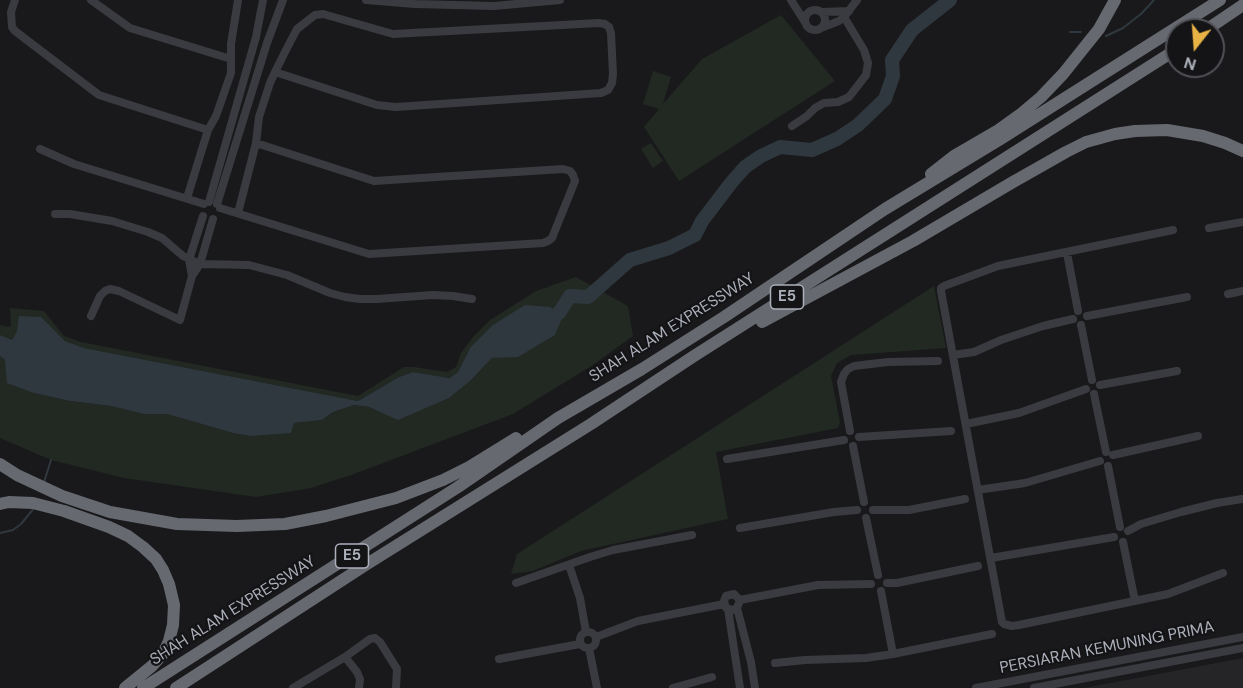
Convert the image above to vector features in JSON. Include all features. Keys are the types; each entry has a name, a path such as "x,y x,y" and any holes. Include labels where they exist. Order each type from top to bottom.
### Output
{"highway":[{"path":"885,209 954,156 997,131 1041,97 1063,74 1099,29 1115,0"},
{"name":"SHAH ALAM EXPRESSWAY","path":"142,688 458,487 558,418 642,369 885,209 1012,132 1220,0"},
{"path":"1225,18 1243,5"},
{"path":"1230,15 1243,11"},
{"name":"SHAH ALAM EXPRESSWAY","path":"176,688 1165,57"},
{"path":"694,356 727,343 1086,142 1135,131 1167,130 1203,136 1243,151"},
{"path":"0,464 17,475 62,496 110,512 177,524 237,526 285,524 396,498 443,480 516,438 558,418"},
{"path":"0,504 22,502 48,506 109,527 128,536 156,559 169,584 174,604 173,625 169,641 162,654 152,666 124,688"}],"street":[{"path":"15,0 11,20 12,27 19,35 99,95 208,130"},
{"path":"91,0 130,28 231,59"},
{"path":"187,198 208,130 216,116 231,73 231,44 238,0"},
{"path":"203,216 209,220 219,215 212,205 256,37 263,0"},
{"path":"366,0 494,6 560,0"},
{"path":"791,0 807,26 812,29 832,25 847,14 857,0"},
{"path":"807,0 825,19 824,26 821,28"},
{"path":"192,276 189,260 203,216 201,210 212,205 283,2"},
{"path":"806,23 807,14 818,11 847,14"},
{"path":"238,213 256,143 259,117 270,83 275,72 297,29 315,15 323,14 393,33 599,23 609,27 611,33 612,83 608,90 601,93 396,107 377,105 275,72"},
{"path":"792,126 824,103 838,102 849,97 866,75 868,63 864,50 847,14"},
{"path":"40,149 74,164 369,254 548,241 552,238 574,181 570,171 562,169 374,181 256,143"},
{"path":"55,214 70,214 112,221 162,238 189,260 200,264 249,265 287,275 330,293 360,299 433,295 472,299"},
{"path":"91,316 100,296 110,289 119,291 180,320 192,276 200,264 213,219"},
{"path":"1209,228 1243,222"},
{"path":"1173,230 998,266 954,281 941,288 1002,622 1007,626 1019,625 1168,594 1223,573"},
{"path":"1067,253 1076,315 1075,323 1081,325"},
{"path":"1228,294 1243,291"},
{"path":"953,355 974,352 1001,340 1084,313 1087,316 1187,297"},
{"path":"1081,325 1085,323 1087,316"},
{"path":"966,424 1019,413 1100,390 1081,325"},
{"path":"850,431 841,381 848,369 854,366 888,362 938,361"},
{"path":"1096,382 1177,370"},
{"path":"1090,391 1109,453"},
{"path":"850,431 857,433 860,437"},
{"path":"850,431 846,433 844,440 848,446 857,444 860,437"},
{"path":"860,437 951,431"},
{"path":"1123,542 1128,538 1101,455 1198,436"},
{"path":"727,459 844,440"},
{"path":"853,446 864,502"},
{"path":"978,490 1025,483 1104,463"},
{"path":"1114,537 1114,532 1180,512 1243,498"},
{"path":"873,510 909,510 965,499"},
{"path":"857,510 864,502"},
{"path":"864,502 870,504 873,510"},
{"path":"857,510 860,516 866,518"},
{"path":"740,528 857,510"},
{"path":"866,518 873,510"},
{"path":"866,518 878,575"},
{"path":"516,583 613,550 692,535"},
{"path":"990,558 1114,537 1123,542"},
{"path":"1123,542 1135,601"},
{"path":"569,565 580,598 586,632"},
{"path":"887,583 897,583 978,566"},
{"path":"878,575 885,578 887,583"},
{"path":"878,575 872,579 871,584 874,589 880,591"},
{"path":"880,591 886,587 887,583"},
{"path":"596,637 638,621 732,605 818,585 871,584"},
{"path":"880,591 893,654"},
{"path":"732,605 751,662 754,685 740,686 732,605"},
{"path":"596,637 591,632 580,636 597,688"},
{"path":"775,663 866,658 992,634"},
{"path":"499,659 595,645 596,637"},
{"name":"PERSIARAN KEMUNING PRIMA","path":"976,688 1242,637"},
{"path":"293,688 375,638 378,639 397,669 396,688"},
{"name":"PERSIARAN KEMUNING PRIMA","path":"1034,688 1243,648"},
{"path":"345,657 357,672 360,679 359,688"},
{"path":"674,688 712,677"}],"shaded area":[{"path":"781,15 835,81 679,181 644,127 659,109 643,104 653,71 671,77 663,104 702,59"},
{"path":"651,143 663,161 653,168 641,149"},
{"path":"576,277 628,306 633,336 593,365 513,414 311,488 256,497 124,478 51,460 0,438 0,356 34,393 144,414 167,414 250,436 294,423 322,420 333,412 354,405 369,407 398,419 449,398 470,381 492,358 518,356 555,335 563,316 470,348 458,372 448,378 413,372 399,377 358,401 84,348 65,341 40,317 17,331 12,341 0,335 0,325 11,326 10,308 44,311 64,336 81,342 358,396 404,367 447,372 456,367 461,353 490,320 536,291"},
{"path":"934,286 946,348 851,355 837,363 831,376 840,422 838,428 716,452 728,519 581,551 533,571 511,574 517,554"},
{"path":"525,305 550,307 563,316 555,335 518,357 492,358 470,381 449,398 398,420 369,407 354,405 333,412 322,420 294,423 291,433 250,436 167,414 144,414 34,393 7,383 5,360 0,356 0,335 12,340 17,331 19,316 41,317 65,341 84,348 358,401 399,377 413,372 449,378 458,372 470,348 493,325"},
{"path":"1243,658 1243,688 1084,688"}],"waterway":[{"path":"543,322 559,313 570,296 588,297 630,260 669,248 695,235 702,221 731,183 745,167 761,156 780,147 812,150 837,139 858,125 885,99 893,76 892,60 912,30 950,0"},
{"path":"1106,36 1123,28 1154,0"},
{"path":"1070,32 1081,32"},
{"path":"44,482 51,460"},
{"path":"0,533 13,530 35,507"}]}
